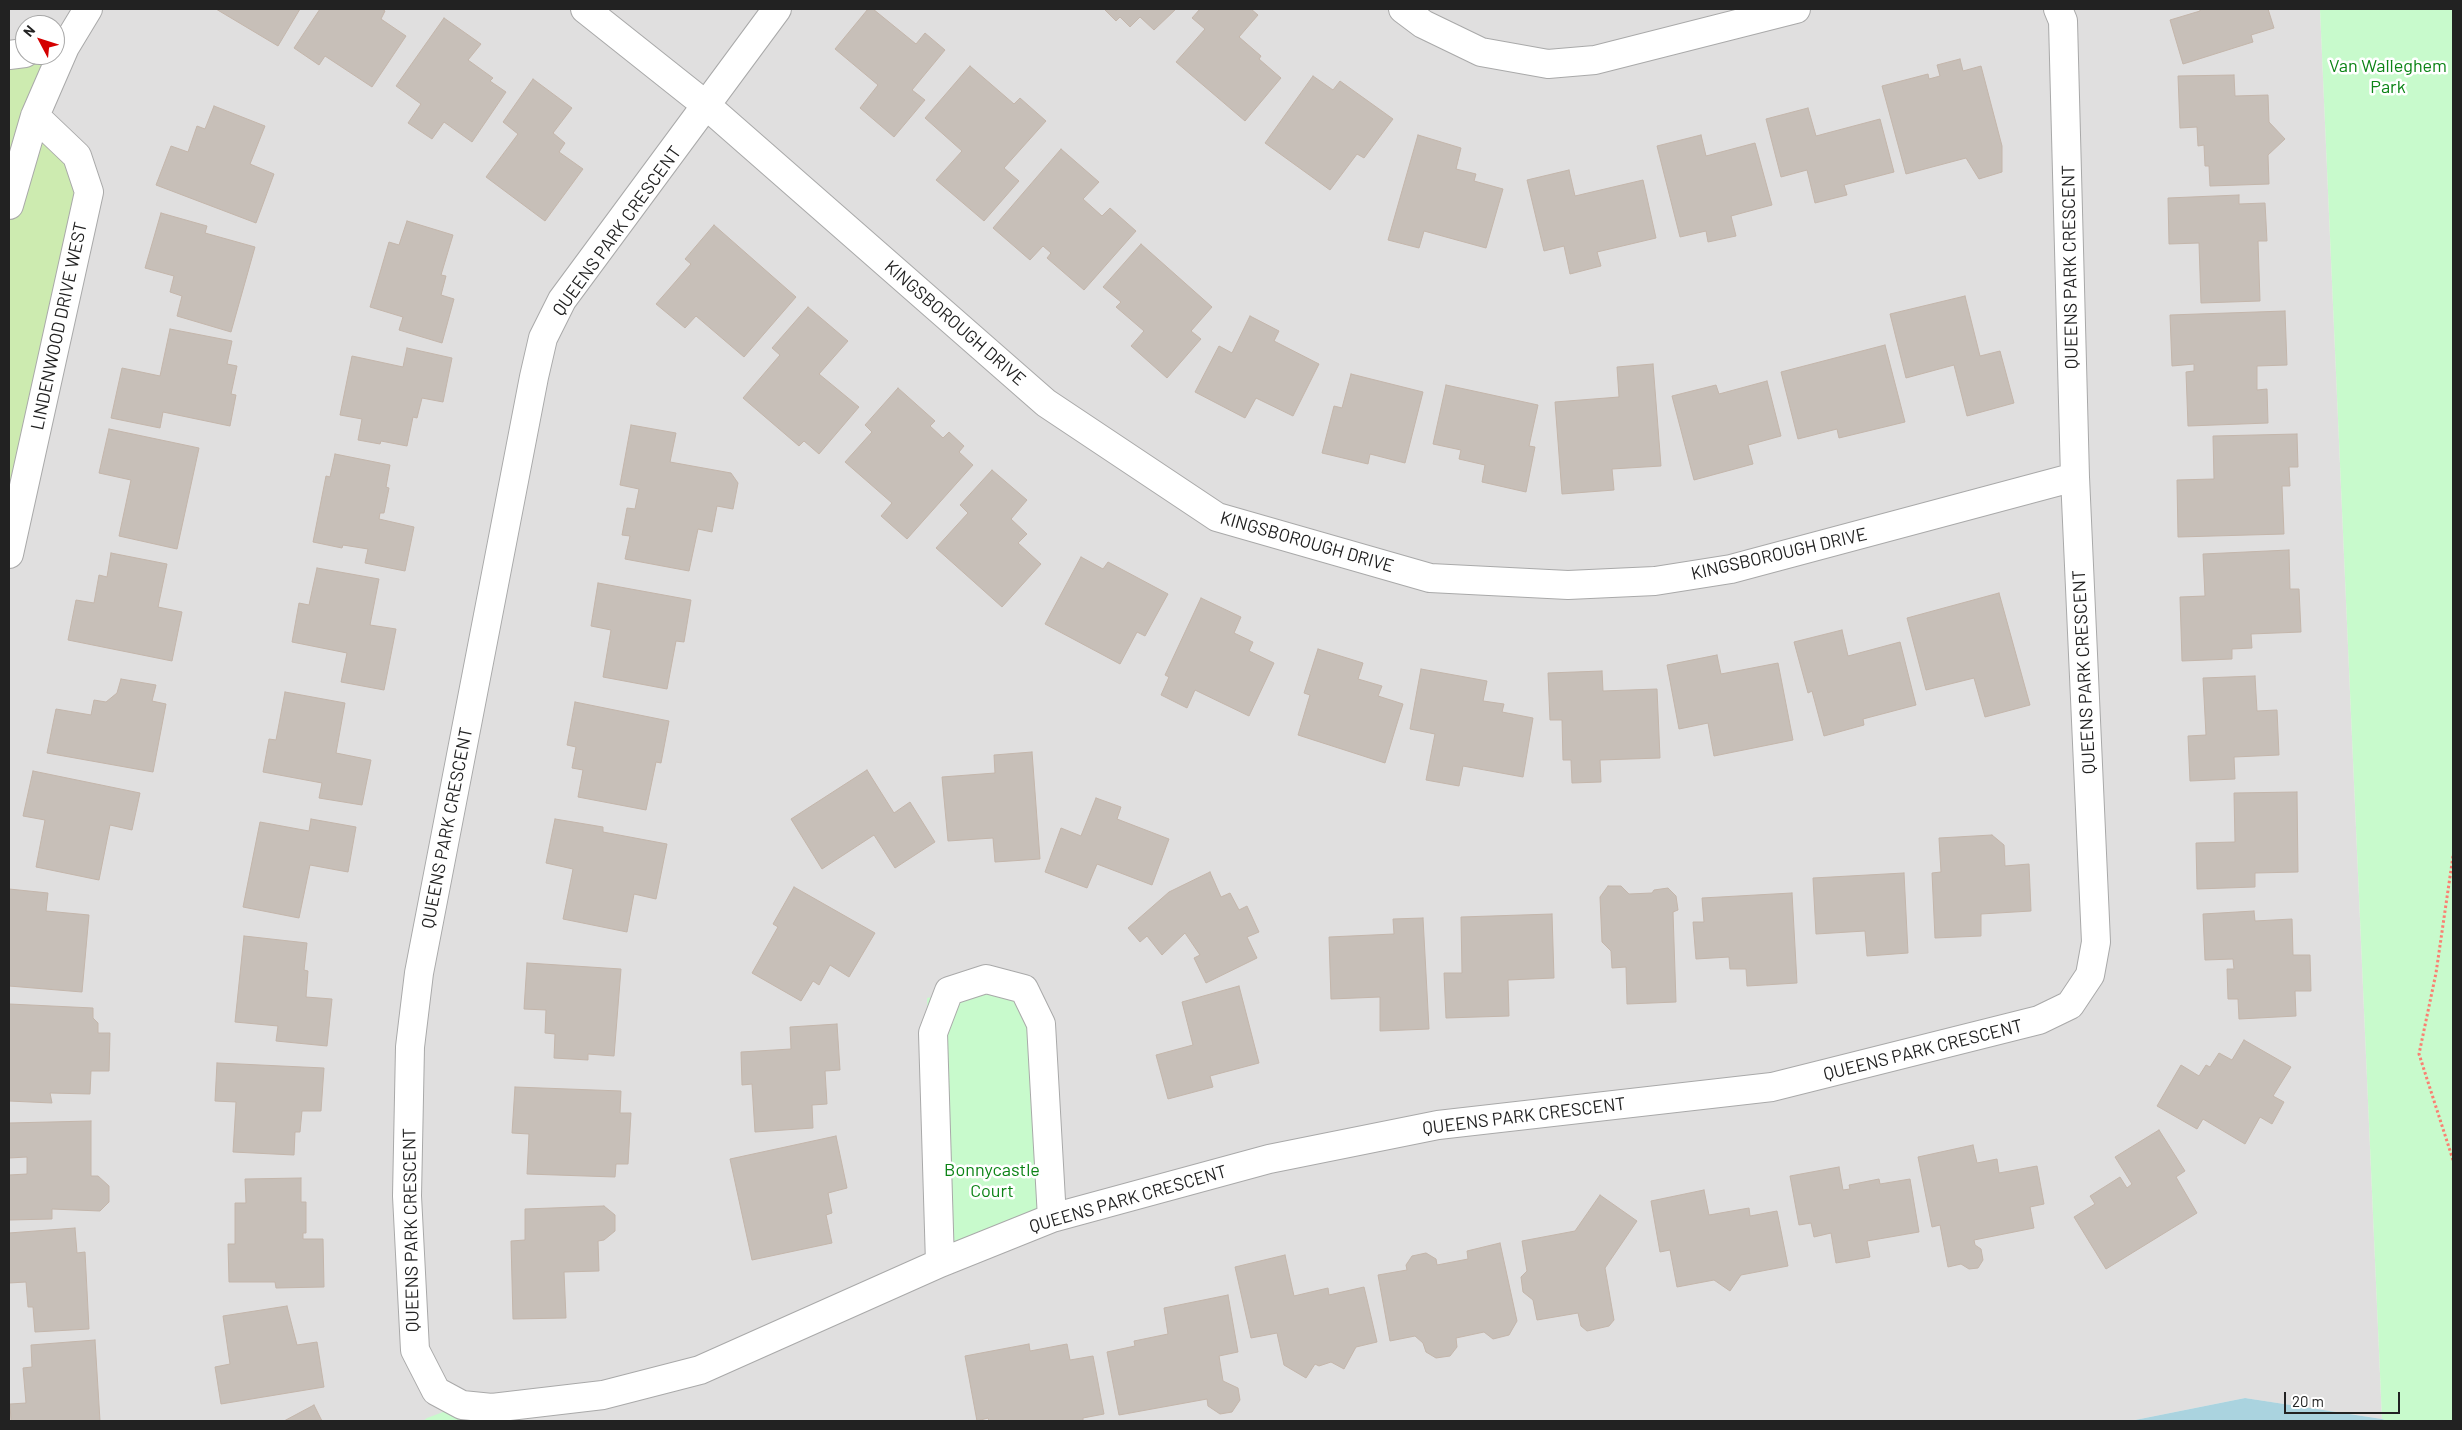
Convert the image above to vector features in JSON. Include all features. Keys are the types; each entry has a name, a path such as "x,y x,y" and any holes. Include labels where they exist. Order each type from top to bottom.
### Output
{"street":[{"path":"65,41 88,9"},
{"name":"KINGSBOROUGH DRIVE","path":"584,9 707,106 1046,403 1217,517 1430,578 1568,585 1656,581 1731,569 2075,477"},
{"name":"QUEENS PARK CRESCENT","path":"777,9 562,300 543,338 419,973 410,1047 407,1196 414,1350 436,1390 462,1405 492,1408 603,1395 700,1370 940,1263 1052,1218 1269,1159 1438,1125 1772,1088 2039,1020 2070,1005 2090,975 2096,942 2075,477 2063,21 2058,9"},
{"path":"1402,9 1423,24 1481,52 1548,64 1595,60 1796,9"},
{"path":"9,205 35,116 54,65"},
{"name":"LINDENWOOD DRIVE WEST","path":"9,554 89,192 77,156 35,116"},
{"path":"940,1263 933,1033 948,991 986,979 1024,989 1041,1024 1052,1218"}],"path":[{"path":"2453,856 2436,973 2420,1054 2453,1160"}],"shaded area":[{"path":"9,9 2320,9 2382,1419 2245,1398 2130,1421 465,1421 462,1406 423,1421 9,1421"}],"green space":[{"name":"Van Walleghem Park","path":"2320,9 2453,9 2453,1421 2387,1421 2382,1419"},
{"path":"9,55 15,55 15,65 52,65 35,116 89,192 9,554"},
{"name":"Bonnycastle Court","path":"1028,977 1052,1218 940,1263 927,998"},
{"path":"462,1405 465,1421 423,1421 427,1418"}],"water":[{"path":"2245,1398 2382,1419 2387,1421 2130,1421"}],"building":[{"path":"216,9 300,9 278,46"},
{"path":"320,9 382,9 385,11 381,19 406,36 372,87 325,56 319,65 294,48"},
{"path":"868,9 873,9 916,44 925,33 945,50 912,90 925,100 894,137 860,108 878,85 835,49"},
{"path":"1104,9 1176,9 1154,30 1140,17 1130,27 1120,17 1116,21"},
{"path":"1200,9 1251,9 1258,15 1239,37 1261,56 1259,59 1281,78 1245,121 1176,62 1205,29 1192,18"},
{"path":"2200,9 2268,9 2274,28 2251,35 2253,42 2183,64 2170,20 2200,11"},
{"path":"444,18 481,44 468,60 493,78 490,81 506,92 472,142 444,122 432,139 408,123 421,104 396,86"},
{"path":"1960,59 1963,71 1981,66 2002,146 2002,172 1979,179 1966,158 1906,174 1882,86 1928,74 1929,79 1940,76 1937,65"},
{"path":"970,66 1014,104 1020,98 1046,121 1004,168 1019,181 984,221 936,180 962,151 925,118"},
{"path":"2234,75 2235,96 2268,95 2269,122 2285,139 2268,155 2269,184 2210,186 2209,166 2205,166 2204,145 2198,146 2197,127 2180,128 2178,76"},
{"path":"1313,76 1333,90 1340,81 1393,119 1364,158 1357,154 1330,190 1265,143"},
{"path":"533,79 572,108 553,133 565,143 559,152 583,169 545,221 486,177 518,134 503,122"},
{"path":"214,106 265,126 250,164 274,174 256,223 156,185 171,146 188,152 197,126 205,129"},
{"path":"1808,108 1816,136 1880,119 1894,172 1844,185 1847,195 1815,203 1807,170 1781,177 1766,119"},
{"path":"1418,135 1461,148 1456,169 1476,174 1474,181 1503,189 1486,248 1424,231 1419,248 1388,240"},
{"path":"1701,135 1706,156 1755,143 1772,205 1731,216 1736,236 1708,242 1706,231 1680,237 1657,146"},
{"path":"1061,149 1099,182 1083,199 1102,216 1110,208 1136,231 1084,290 1047,258 1051,253 1043,246 1030,260 993,228"},
{"path":"1569,170 1575,196 1643,180 1656,238 1597,252 1601,266 1570,274 1564,246 1544,251 1527,180"},
{"path":"2239,195 2239,204 2265,203 2267,241 2258,241 2260,301 2201,303 2199,243 2169,244 2168,198"},
{"path":"161,213 207,226 205,233 255,247 231,332 177,316 182,296 170,292 174,276 145,268"},
{"path":"407,221 453,235 441,275 446,276 441,295 454,299 442,343 399,330 403,317 370,307 389,242 399,245"},
{"path":"714,225 796,297 744,357 696,316 685,328 656,304 691,264 685,259"},
{"path":"1141,244 1212,307 1191,331 1201,339 1167,378 1131,346 1144,331 1116,307 1121,302 1103,287"},
{"path":"1965,296 1980,356 2000,351 2014,403 1967,416 1954,365 1906,378 1890,314"},
{"path":"808,307 848,341 819,374 859,407 819,454 804,441 799,446 743,398 780,355 772,348"},
{"path":"2285,311 2287,365 2257,366 2257,390 2267,389 2268,423 2188,426 2186,372 2194,371 2194,364 2172,366 2170,315"},
{"path":"1250,316 1279,331 1274,341 1319,364 1293,416 1256,398 1245,418 1195,392 1219,346 1232,353"},
{"path":"170,329 232,341 227,364 237,366 231,394 236,395 230,426 163,412 160,428 111,418 122,368 160,376"},
{"path":"1885,345 1905,422 1839,438 1837,429 1798,439 1781,372"},
{"path":"407,348 452,358 443,402 422,398 417,418 413,417 407,446 381,441 380,444 358,440 362,419 340,415 352,356 403,367"},
{"path":"1653,364 1661,466 1612,469 1614,490 1562,494 1555,402 1619,397 1617,367"},
{"path":"1351,374 1423,392 1405,463 1370,454 1368,464 1322,453 1334,406 1342,408"},
{"path":"1767,381 1781,436 1748,445 1753,464 1694,480 1672,396 1716,385 1719,394"},
{"path":"1446,385 1538,405 1529,446 1535,447 1526,492 1482,482 1485,465 1459,459 1461,450 1433,444"},
{"path":"898,388 935,421 930,426 943,438 949,432 964,446 959,452 973,465 907,539 881,516 892,503 845,462 872,432 865,425"},
{"path":"631,425 676,433 670,462 731,473 738,483 733,509 717,506 712,532 698,529 689,571 625,559 630,536 622,535 627,508 635,509 639,489 620,485"},
{"path":"109,429 199,448 177,549 119,536 131,480 99,473"},
{"path":"2297,434 2298,467 2289,467 2290,486 2282,486 2284,534 2178,537 2177,480 2214,479 2213,436"},
{"path":"335,454 390,465 386,487 389,488 384,513 380,513 379,519 414,527 405,571 365,563 368,549 343,545 342,548 313,542 326,476 330,477"},
{"path":"992,470 1027,500 1011,519 1027,534 1018,543 1041,564 1002,607 936,548 968,513 960,505"},
{"path":"2289,550 2290,589 2299,589 2301,632 2251,634 2252,648 2232,649 2232,659 2182,661 2180,597 2205,596 2203,554"},
{"path":"111,553 167,564 158,607 182,612 172,661 68,640 76,600 94,603 99,575 107,577"},
{"path":"1081,557 1103,569 1108,562 1168,594 1145,636 1137,632 1120,664 1045,624"},
{"path":"317,568 379,579 370,625 396,629 384,690 341,682 347,653 292,642 299,603 309,605"},
{"path":"598,583 691,600 684,642 676,641 667,689 603,677 611,630 591,626"},
{"path":"1999,593 2030,705 1985,717 1974,678 1926,690 1907,618"},
{"path":"1201,598 1241,617 1234,633 1253,642 1249,651 1274,663 1249,716 1195,690 1187,708 1161,695 1169,677 1165,675"},
{"path":"1842,630 1848,656 1900,642 1916,705 1863,719 1864,725 1824,736 1812,691 1808,693 1794,642"},
{"path":"1318,649 1363,663 1358,679 1382,686 1378,696 1403,704 1385,763 1298,735 1310,695 1304,693"},
{"path":"1717,655 1721,674 1778,663 1793,740 1714,756 1708,723 1679,729 1667,665"},
{"path":"1421,669 1487,681 1483,701 1504,704 1502,712 1533,718 1523,777 1463,766 1459,786 1426,780 1435,734 1410,729"},
{"path":"1602,671 1603,691 1657,689 1660,758 1600,760 1601,782 1572,783 1571,760 1563,760 1562,720 1550,720 1548,673"},
{"path":"2255,676 2257,711 2277,710 2279,755 2234,757 2235,779 2190,781 2188,736 2206,735 2203,678"},
{"path":"121,679 156,685 152,701 166,704 153,772 47,753 56,709 91,715 94,700 106,702 117,693"},
{"path":"285,692 345,703 336,753 371,760 362,805 319,798 322,783 263,772 269,739 276,740"},
{"path":"575,702 669,721 661,763 656,762 646,810 578,797 583,770 572,768 576,747 567,745"},
{"path":"1032,752 1040,859 995,862 993,838 948,841 942,777 995,773 994,755"},
{"path":"867,770 894,813 910,802 935,842 895,868 874,835 822,869 791,819"},
{"path":"33,771 140,793 132,830 110,825 99,880 36,867 45,820 23,816"},
{"path":"2297,792 2298,872 2255,873 2255,887 2197,889 2196,843 2235,842 2234,793"},
{"path":"1096,798 1121,807 1117,819 1169,839 1152,885 1097,864 1087,888 1045,872 1061,828 1081,836"},
{"path":"311,819 356,827 348,872 310,865 299,918 243,907 260,822 309,831"},
{"path":"555,819 603,827 603,832 667,844 656,899 634,894 627,932 563,919 573,869 546,863"},
{"path":"1992,835 2004,845 2005,866 2029,864 2031,911 1981,914 1981,936 1935,938 1932,873 1941,872 1939,838"},
{"path":"1210,872 1221,897 1230,893 1239,910 1247,906 1259,932 1247,937 1257,958 1206,983 1194,958 1200,955 1185,933 1162,955 1147,936 1140,942 1128,928 1169,892"},
{"path":"1904,873 1908,953 1867,956 1865,931 1816,934 1813,878"},
{"path":"1608,886 1621,886 1629,894 1652,893 1654,890 1668,888 1676,896 1678,910 1673,912 1676,1002 1627,1004 1626,967 1612,968 1611,951 1602,942 1600,897"},
{"path":"794,887 875,933 849,977 830,965 819,985 813,981 801,1001 752,973 778,927 773,924"},
{"path":"9,889 48,893 46,911 89,915 82,992 9,986"},
{"path":"1792,893 1797,983 1747,986 1746,969 1730,969 1729,957 1696,959 1693,922 1704,922 1702,898"},
{"path":"2254,911 2255,921 2292,919 2293,955 2310,955 2311,991 2295,991 2296,1016 2239,1019 2238,999 2228,999 2227,969 2234,969 2233,959 2205,960 2203,914"},
{"path":"1552,914 1554,978 1508,980 1509,1016 1446,1018 1444,973 1462,973 1461,917"},
{"path":"1423,918 1429,1029 1380,1031 1380,997 1331,999 1329,937 1394,934 1393,919"},
{"path":"244,936 307,943 304,970 308,971 306,997 332,999 327,1046 276,1041 278,1026 235,1022"},
{"path":"527,963 621,969 614,1056 588,1054 588,1060 554,1058 555,1034 545,1033 546,1010 524,1009"},
{"path":"1239,986 1259,1063 1210,1076 1213,1087 1168,1099 1156,1055 1193,1045 1182,1002"},
{"path":"9,1004 93,1008 93,1018 98,1023 98,1033 110,1033 109,1071 91,1071 90,1094 50,1093 52,1103 9,1101"},
{"path":"837,1024 840,1070 825,1071 827,1104 812,1105 813,1128 755,1132 752,1084 742,1085 741,1052 791,1049 790,1027"},
{"path":"2244,1040 2291,1067 2273,1096 2284,1102 2272,1124 2260,1117 2245,1144 2203,1119 2197,1129 2157,1106 2181,1065 2199,1076 2206,1065 2210,1067 2219,1053 2232,1060"},
{"path":"217,1063 324,1068 321,1111 302,1111 300,1132 295,1132 294,1155 233,1152 236,1102 215,1101"},
{"path":"515,1087 621,1091 620,1113 631,1113 628,1164 616,1164 615,1177 527,1174 529,1134 512,1133"},
{"path":"91,1121 91,1176 98,1176 109,1186 109,1202 100,1211 52,1209 52,1219 9,1220 9,1175 27,1174 27,1157 9,1158 9,1123"},
{"path":"2159,1130 2185,1171 2176,1177 2197,1213 2106,1269 2074,1217 2095,1204 2090,1196 2120,1177 2127,1188 2132,1184 2115,1157"},
{"path":"836,1136 847,1188 828,1193 832,1213 826,1215 832,1243 752,1260 730,1159"},
{"path":"1973,1145 1977,1163 1997,1159 1999,1173 2037,1166 2044,1204 2030,1207 2034,1228 1974,1240 1975,1245 1981,1249 1983,1260 1978,1268 1969,1269 1961,1264 1948,1267 1940,1225 1932,1227 1918,1157"},
{"path":"1839,1167 1843,1190 1850,1189 1849,1185 1879,1179 1880,1184 1910,1179 1919,1232 1867,1241 1870,1257 1836,1263 1831,1233 1814,1237 1811,1223 1799,1225 1790,1176"},
{"path":"301,1178 301,1202 306,1202 306,1233 303,1233 303,1239 323,1239 324,1287 276,1288 275,1282 229,1282 228,1244 235,1244 235,1203 246,1203 245,1179"},
{"path":"1704,1190 1709,1215 1749,1208 1750,1216 1777,1211 1788,1266 1741,1275 1730,1291 1714,1280 1677,1287 1670,1250 1660,1252 1651,1201"},
{"path":"1600,1195 1637,1221 1605,1268 1614,1320 1609,1326 1587,1331 1581,1326 1578,1313 1537,1320 1533,1300 1523,1292 1521,1277 1527,1271 1522,1241 1575,1231"},
{"path":"604,1206 615,1215 615,1231 604,1240 598,1241 599,1271 564,1272 566,1318 513,1319 511,1241 525,1240 525,1209"},
{"path":"75,1228 77,1253 85,1252 89,1329 35,1332 33,1307 28,1307 26,1282 9,1283 9,1233"},
{"path":"1500,1243 1517,1321 1509,1335 1493,1339 1484,1332 1456,1338 1457,1347 1450,1356 1436,1358 1426,1352 1423,1343 1415,1336 1390,1341 1378,1275 1407,1270 1406,1265 1412,1256 1426,1253 1436,1259 1437,1265 1468,1259 1467,1251"},
{"path":"1285,1255 1294,1296 1328,1288 1329,1295 1364,1287 1377,1342 1356,1347 1344,1369 1331,1362 1319,1366 1315,1364 1306,1378 1284,1365 1277,1333 1251,1338 1235,1267"},
{"path":"1228,1295 1238,1352 1219,1356 1223,1381 1238,1388 1240,1400 1232,1412 1220,1414 1208,1406 1207,1399 1119,1415 1107,1352 1135,1346 1134,1341 1168,1334 1164,1308"},
{"path":"287,1306 297,1345 317,1342 324,1387 221,1404 215,1367 230,1364 223,1316"},
{"path":"95,1340 100,1421 11,1421 10,1404 26,1403 23,1368 32,1367 31,1345"},
{"path":"1029,1344 1030,1351 1067,1344 1070,1360 1093,1356 1104,1414 1083,1418 1083,1421 989,1421 988,1418 977,1421 965,1356"},
{"path":"314,1405 322,1421 284,1421"}]}
